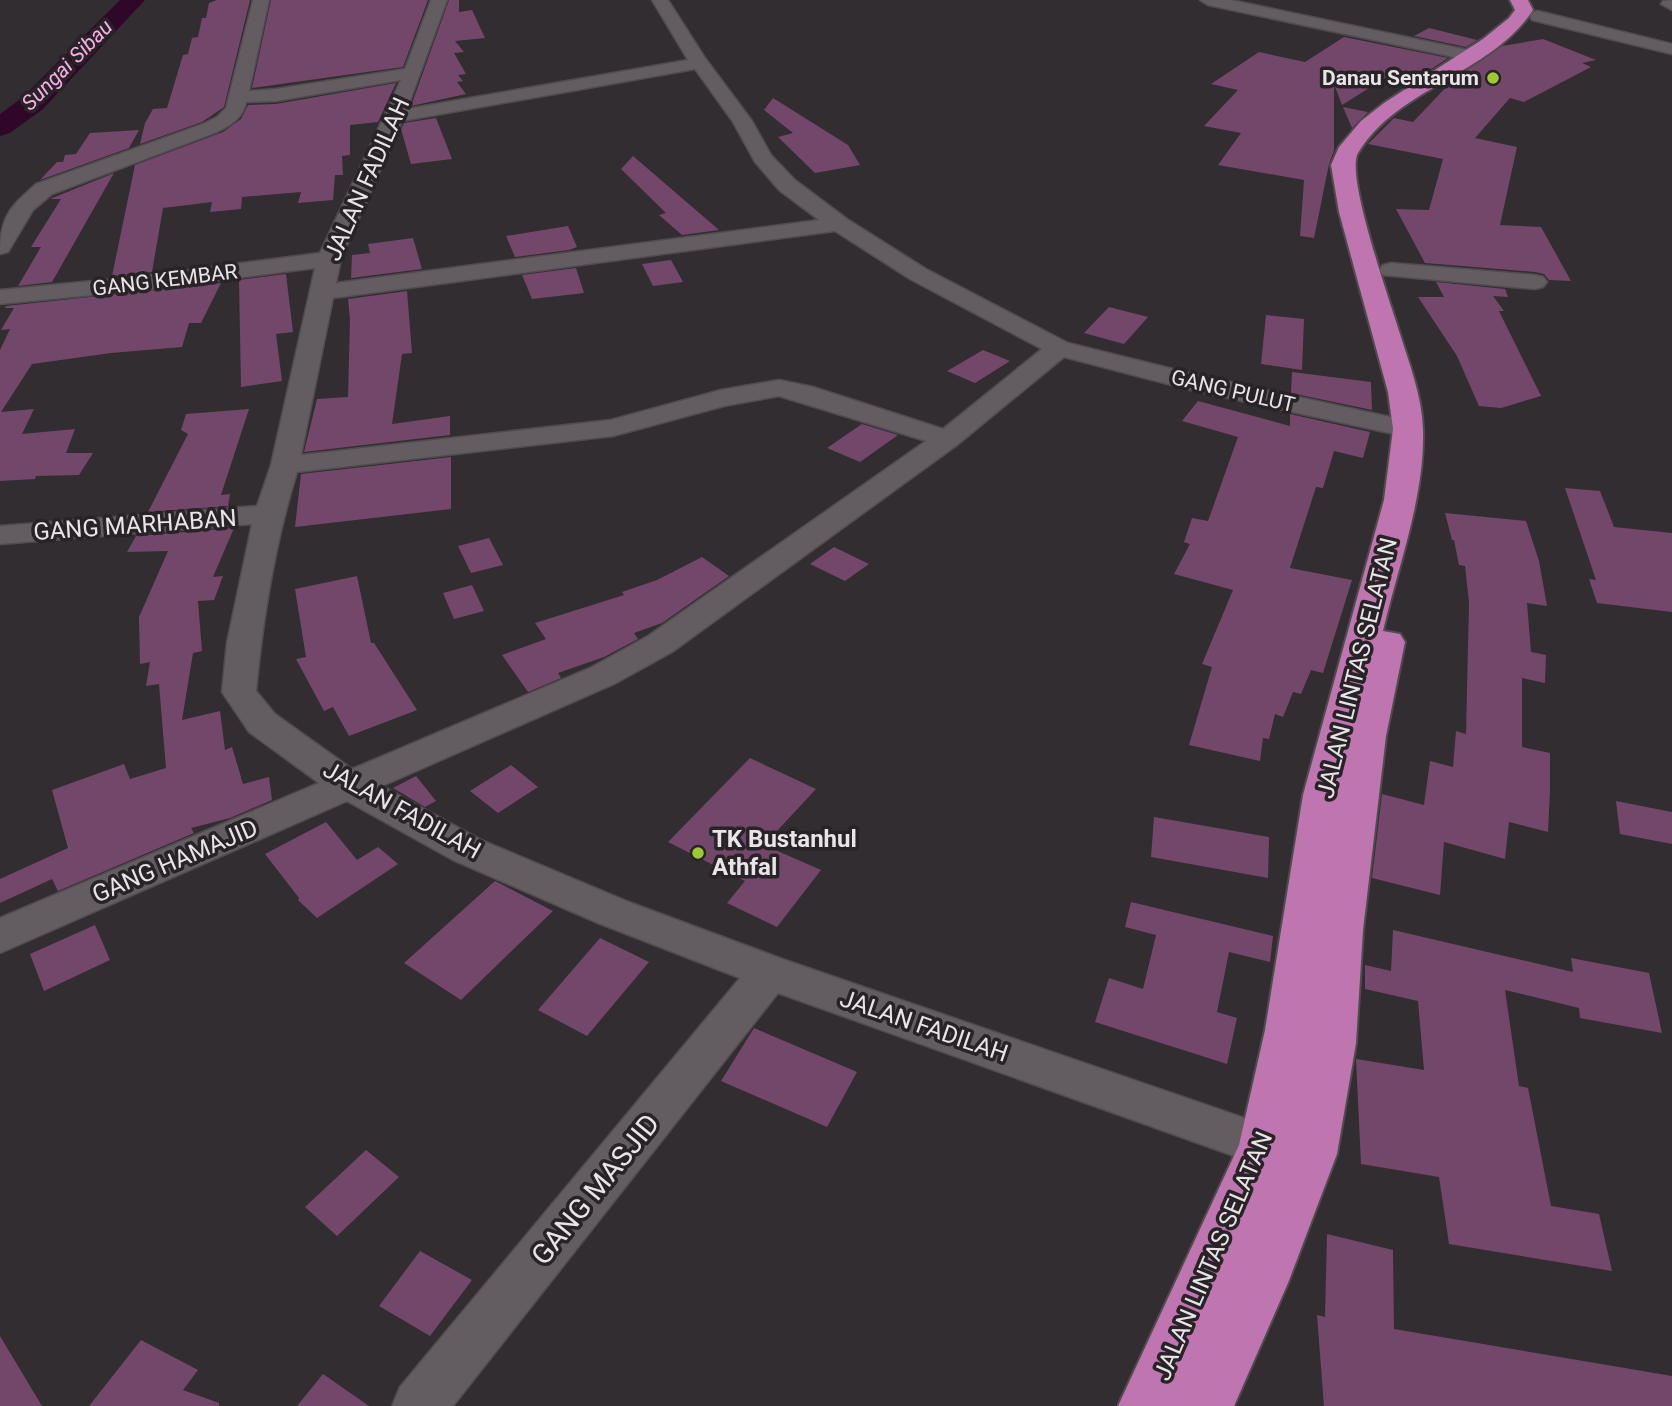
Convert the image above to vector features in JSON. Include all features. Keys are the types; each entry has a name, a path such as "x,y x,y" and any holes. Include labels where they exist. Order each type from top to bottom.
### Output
{"highway":[{"name":"JALAN LINTAS SELATAN","path":"1148,1406 1265,1146 1289,1030 1324,795 1352,732 1421,503 1429,455 1430,430 1424,392 1351,212 1342,165 1347,152 1369,126 1468,55 1490,43 1530,5"},
{"name":"JALAN LINTAS SELATAN","path":"1204,1406 1260,1283 1311,1154 1332,1043 1352,732 1400,500 1408,429 1391,270 1361,184 1360,168 1364,156 1384,131 1409,110 1518,35 1530,5"}],"street":[{"path":"0,247 24,206 44,189 225,121 235,110 261,0"},
{"name":"JALAN FADILAH","path":"439,0 412,74 326,275 285,465 269,514 244,643 239,692 262,723 350,786 467,850 612,912 770,972 1265,1146"},
{"name":"GANG PULUT","path":"660,0 699,63 741,121 762,158 787,185 839,224 918,274 1059,348 1191,382 1408,429"},
{"path":"1208,0 1468,55"},
{"path":"1530,5 1672,49"},
{"path":"394,117 699,63"},
{"path":"237,97 276,95 412,74"},
{"name":"GANG KEMBAR","path":"0,297 109,287 326,275 839,224"},
{"path":"1391,270 1535,282"},
{"name":"GANG HAMAJID","path":"0,936 602,676 660,644 947,439 1059,348"},
{"path":"285,465 614,428 720,398 779,388 804,393 947,439"},
{"name":"GANG MARHABAN","path":"0,535 269,514"},
{"name":"GANG MASJID","path":"419,1406 770,972"}],"building":[{"path":"217,0 250,0 224,107 202,122 140,144 145,123 153,109 167,108 183,55 188,54 192,38 198,37 209,3"},
{"path":"271,0 428,0 403,67 252,88"},
{"path":"449,0 459,0 459,12 472,10 485,38 455,41 464,52 454,53 466,74 458,75 463,81 457,82 466,94 411,106"},
{"path":"1429,28 1477,40 1466,47 1414,36"},
{"path":"1344,37 1448,58 1422,75 1398,70 1342,105 1334,84 1334,150 1314,238 1300,236 1304,180 1218,165 1241,133 1204,126 1238,90 1211,84 1259,52 1305,62"},
{"path":"1543,39 1596,60 1582,63 1591,67 1524,102 1510,98 1475,138 1517,147 1500,225 1541,227 1571,281 1549,280 1544,274 1535,272 1425,263 1396,209 1429,210 1443,159 1368,144 1394,118 1413,122 1451,82 1449,81 1502,46"},
{"path":"396,83 378,122 350,125 350,155 342,156 343,175 335,175 333,200 298,203 301,192 242,197 241,209 210,212 212,202 163,208 152,272 105,277 112,276 135,165 223,132 241,119 248,105 276,104"},
{"path":"773,98 848,145 860,165 815,173 778,137 793,133 764,110"},
{"path":"1343,107 1368,112 1352,128"},
{"path":"436,118 452,159 411,164 401,129 404,123"},
{"path":"139,130 129,148 40,180 57,162 63,162 65,155 76,154 90,133"},
{"path":"633,156 719,230 682,235 659,215 666,213 621,169"},
{"path":"114,173 52,282 18,286 41,247 31,247 61,199 50,199"},
{"path":"568,226 577,247 569,250 515,257 506,236"},
{"path":"413,238 422,269 351,278 352,255 370,253 368,244"},
{"path":"671,260 683,282 653,286 642,264"},
{"path":"576,268 584,293 532,299 522,275"},
{"path":"286,274 293,332 276,334 282,381 241,387 239,280"},
{"path":"1436,282 1505,289 1508,297 1493,296 1504,311 1499,311 1541,396 1501,408 1479,406 1457,356 1418,297 1444,297"},
{"path":"221,283 201,323 189,323 182,347 32,364 1,412 34,409 22,434 75,429 66,453 93,453 79,475 36,476 35,479 0,481 0,350 10,329 1,330 14,308 5,308 6,306"},
{"path":"407,291 412,353 402,354 392,424 450,416 450,435 304,452 317,399 348,397 348,299"},
{"path":"1109,307 1148,317 1124,344 1084,333"},
{"path":"1266,315 1304,319 1302,370 1261,364"},
{"path":"983,350 1010,361 975,383 947,371"},
{"path":"1292,372 1371,382 1372,410 1291,393"},
{"path":"1198,401 1290,426 1290,414 1370,432 1363,458 1334,451 1323,488 1316,487 1290,568 1352,580 1323,673 1311,670 1301,694 1293,692 1283,717 1275,714 1269,739 1263,738 1260,761 1189,745 1212,667 1202,664 1233,590 1174,574 1190,544 1184,542 1192,518 1208,521 1238,437 1182,421"},
{"path":"249,409 221,495 230,494 228,506 148,512 188,434 181,430 186,414"},
{"path":"862,424 898,435 860,462 827,448"},
{"path":"451,457 451,509 295,527 301,474"},
{"path":"1565,488 1600,491 1614,527 1672,533 1672,612 1597,603 1589,579 1596,580"},
{"path":"1445,513 1526,521 1539,561 1547,606 1527,603 1531,652 1546,655 1545,683 1522,678 1522,747 1550,753 1550,791 1548,832 1509,822 1505,859 1444,842 1440,895 1372,878 1382,794 1424,805 1430,761 1453,767 1456,731 1466,734 1469,602 1465,566 1459,565"},
{"path":"234,528 213,577 223,576 214,600 198,601 202,651 193,653 182,720 220,711 225,750 232,747 243,784 269,777 272,800 230,818 191,828 194,833 58,891 52,879 0,903 0,879 68,848 52,790 124,764 130,779 166,768 159,684 146,686 150,662 140,664 139,617 168,551 127,552 136,536"},
{"path":"489,538 503,565 471,573 458,546"},
{"path":"834,547 869,564 845,581 810,564"},
{"path":"702,557 729,576 662,623 634,633 638,639 604,657 558,673 561,678 528,692 502,655 546,639 535,623 624,595 622,592 657,580"},
{"path":"357,576 371,643 374,643 417,710 349,736 333,707 324,711 296,659 306,657 295,589"},
{"path":"472,585 484,611 454,619 443,593"},
{"path":"750,758 816,789 764,845 821,870 777,927 727,903 745,881 668,842"},
{"path":"511,765 538,787 498,813 470,791"},
{"path":"416,776 436,801 425,807 393,788"},
{"path":"1616,801 1672,812 1672,844 1620,834"},
{"path":"1154,817 1269,837 1268,878 1151,857"},
{"path":"326,822 357,860 378,847 398,864 317,918 298,900 265,854"},
{"path":"495,881 553,911 461,1000 404,963"},
{"path":"1131,902 1273,936 1270,962 1229,952 1217,1012 1237,1018 1227,1064 1095,1022 1109,978 1143,989 1156,935 1125,927"},
{"path":"95,925 110,960 44,991 30,954"},
{"path":"1393,930 1573,972 1571,958 1649,973 1662,1033 1580,1018 1579,1008 1505,990 1519,1086 1528,1088 1551,1206 1599,1214 1612,1271 1449,1244 1439,1177 1361,1164 1356,1059 1424,1070 1418,1001 1365,989 1365,965 1391,971"},
{"path":"600,938 649,962 587,1036 538,1010"},
{"path":"754,1028 857,1072 827,1127 721,1081"},
{"path":"366,1150 399,1177 337,1236 305,1207"},
{"path":"1327,1234 1393,1250 1394,1329 1672,1376 1672,1406 1324,1406 1317,1315 1325,1317"},
{"path":"420,1251 472,1280 430,1336 379,1306"},
{"path":"0,1336 42,1406 0,1406"},
{"path":"141,1340 198,1370 183,1390 219,1403 219,1406 89,1406"},
{"path":"323,1374 369,1406 297,1406"}],"waterway":[{"name":"Sungai Sibau","path":"0,127 33,103 133,0"}],"place":[{"name":"Danau Sentarum","path":"1493,78"},
{"name":"TK Bustanhul Athfal","path":"698,853"}]}
